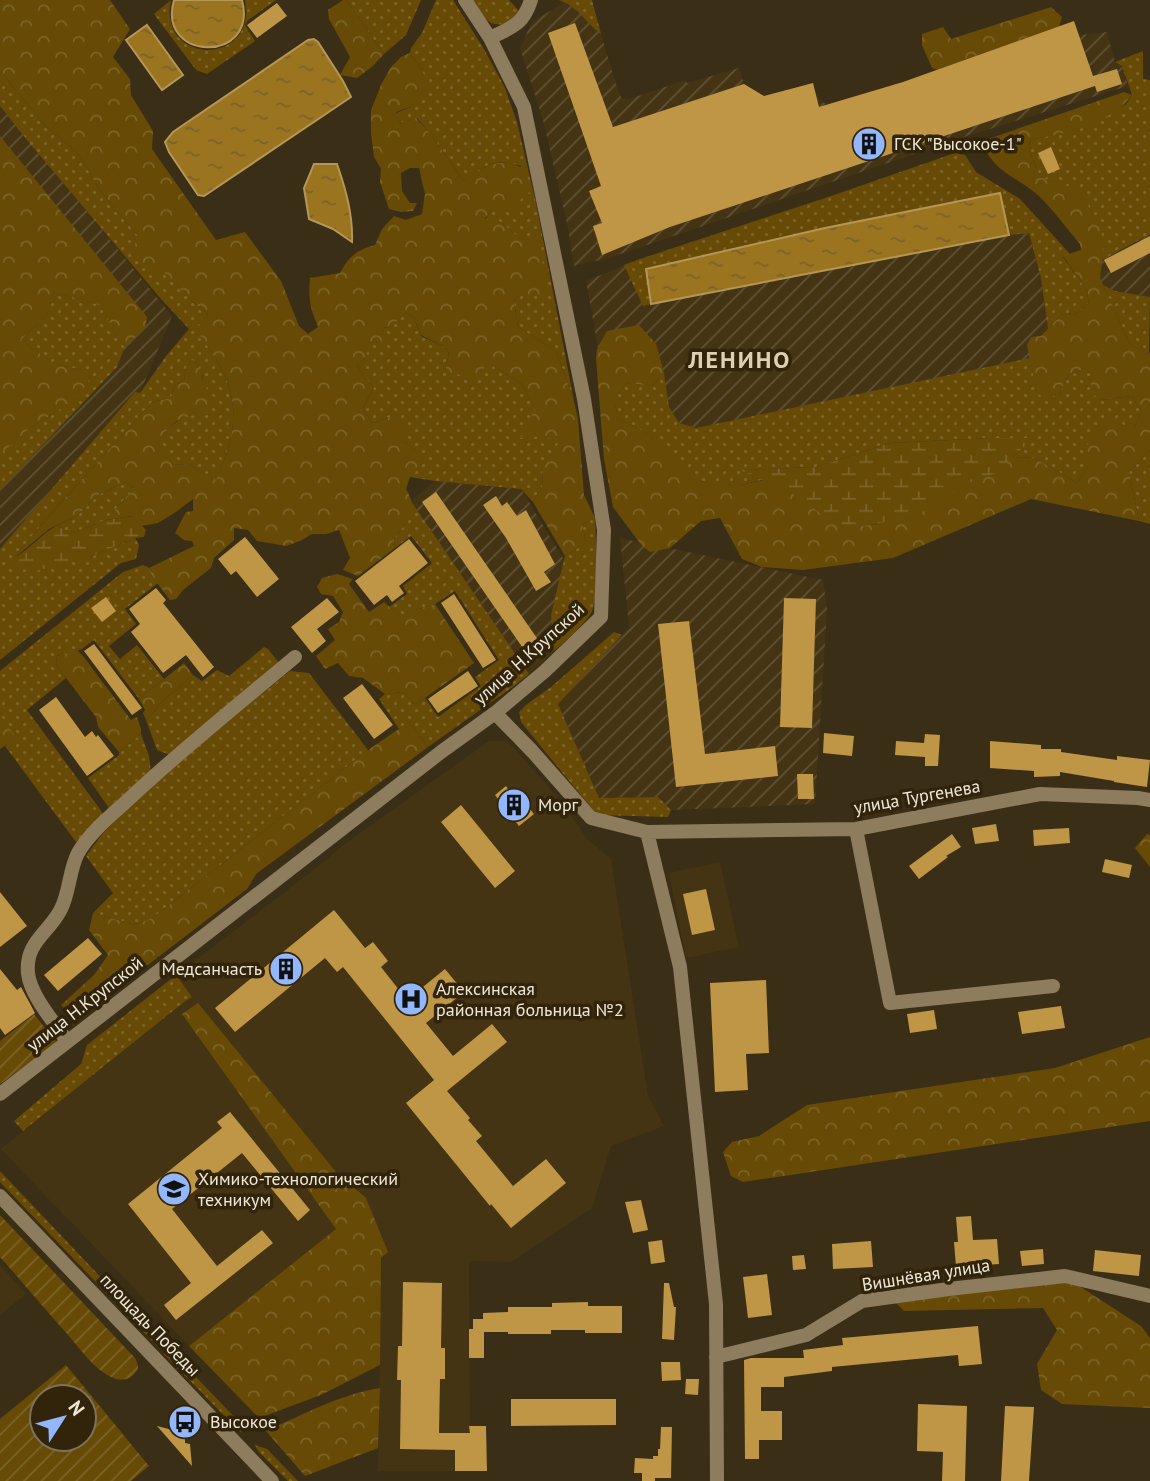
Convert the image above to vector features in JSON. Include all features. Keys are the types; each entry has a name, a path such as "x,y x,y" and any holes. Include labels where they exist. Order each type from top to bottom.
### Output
{"street":[{"name":"улица Н.Крупской","path":"0,1094 495,713 545,671 601,617 604,530 584,399 524,107 491,38 465,0"},
{"path":"491,38 518,24 531,0"},
{"path":"66,1041 35,994 28,975 27,957 61,909 79,852 93,833 165,765 295,657"},
{"name":"улица Тургенева","path":"495,713 590,818 647,832 856,829 1040,794 1150,800"},
{"path":"856,829 890,1003 1053,986"},
{"path":"647,832 680,967 716,1304 717,1481"},
{"name":"площадь Победы","path":"0,1196 272,1481"},
{"name":"Вишнёвая улица","path":"716,1357 806,1335 862,1301 1065,1276 1150,1296"}],"shaded area":[{"path":"565,2 598,24 619,94 623,99 739,68 744,84 761,97 813,83 816,96 827,105 903,82 1074,21 1079,35 1107,32 1115,62 1122,66 1128,86 964,137 609,258 574,266 543,120 520,48 532,22"},
{"path":"0,104 172,316 140,393 0,555"},
{"path":"1020,199 1041,278 1056,383 617,455 586,281 640,259"},
{"path":"1150,229 1150,297 1115,291 1093,280 1096,258"},
{"path":"435,481 521,489 593,610 573,634 529,674 411,501"},
{"path":"620,538 823,580 827,609 815,804 671,810 658,797 599,798 558,704 629,627"},
{"name":"Алексинская районная больница №2","path":"489,741 505,741 512,746 562,802 588,840 611,859 648,1096 664,1126 611,1146 592,1208 511,1262 469,1261 470,1433 455,1433 455,1471 378,1471 380,1355 336,1229 189,1346 1,1149 192,997 176,975 342,846"},
{"path":"720,862 739,947 686,958 669,873"},
{"path":"0,1265 26,1294 0,1315"}],"green space":[{"path":"0,0 110,0 130,29 113,57 130,79 131,95 153,131 152,149 216,240 245,232 281,281 299,326 308,334 318,327 310,303 310,278 340,273 354,255 375,245 382,229 394,216 406,220 422,214 425,194 419,168 410,168 401,173 402,191 410,203 417,203 413,211 389,209 380,182 381,169 374,157 371,133 371,110 381,85 391,67 401,57 410,53 424,72 427,95 413,106 396,112 399,123 416,118 463,180 495,163 510,163 520,167 528,179 531,191 520,200 518,209 493,208 485,219 502,223 514,234 525,239 536,236 542,256 546,291 540,296 518,296 514,301 518,327 556,351 574,401 584,495 595,518 582,524 586,543 565,556 533,502 542,487 543,466 559,443 545,436 520,438 535,409 522,384 490,364 471,378 445,371 449,353 443,346 421,335 414,318 406,312 391,327 382,328 386,344 375,341 369,343 366,358 357,365 374,387 363,408 372,423 393,416 404,424 404,441 416,451 419,464 406,489 411,500 410,511 404,526 394,538 395,548 358,576 343,570 350,558 339,530 312,534 286,546 257,541 248,530 234,528 234,540 214,558 211,568 176,599 170,600 151,575 149,568 194,546 192,541 184,540 175,533 186,512 193,511 193,499 158,523 141,526 132,516 106,520 129,494 132,486 126,482 98,495 78,515 49,529 13,559 152,402 171,398 175,385 184,380 186,368 192,360 203,370 202,383 216,400 202,415 186,417 174,423 155,447 173,464 190,465 216,480 231,437 233,409 227,380 196,329 208,314 164,272 147,270 141,265 133,251 138,236 98,188 80,156 44,124 0,71"},
{"path":"171,0 171,22 178,37 192,47 208,50 224,47 237,38 245,22 245,0 276,0 247,21 245,25 255,41 207,74 196,70 154,14"},
{"path":"346,0 421,0 406,35 384,54"},
{"path":"346,0 384,54 357,78 340,75 350,57 329,19 328,10"},
{"path":"436,0 453,0 505,88 517,122 536,203 574,401 556,351 518,327 514,301 518,296 540,296 536,236 525,240 502,223 485,220 493,208 500,207 521,166 495,163 463,180 417,118 399,123 396,113 413,106 424,72 410,53 411,48 422,33"},
{"path":"473,0 509,0 520,12 512,23 492,23"},
{"path":"558,0 592,0 601,34 576,10"},
{"path":"1051,7 1062,17 1059,27 938,70 932,68 922,45 922,34 943,27 951,39"},
{"path":"1143,51 1143,79 1150,80 1150,234 1102,260 1100,231 1089,207 1078,190 1040,177 1029,150 1030,140 1079,129 1126,104 1132,95 1122,66 1115,62"},
{"path":"0,71 44,124 80,156 98,188 138,236 152,271 164,271 208,314 197,329 227,381 233,423 227,451 216,480 190,465 173,464 154,447 169,427 187,415 202,383 203,370 192,360 186,368 184,380 175,385 171,398 152,402 13,559 7,560 90,557 135,538 139,545 136,559 121,563 0,660 0,549 135,392 140,393 189,329 0,106"},
{"path":"1124,92 1132,95 1111,115 1086,127 1030,140 1029,150 1040,177 1078,189 1100,226 1104,246 1100,278 1130,344 1149,354 1150,352 1150,450 1129,472 1139,521 1031,499 893,558 803,570 762,567 742,559 720,518 701,521 670,548 650,552 642,546 613,507 604,459 596,358 597,349 607,331 639,325 656,344 664,373 652,386 627,383 614,398 618,419 645,432 698,483 737,486 768,479 788,482 847,527 877,524 900,503 1013,457 1035,458 1077,483 1088,467 1085,448 1105,421 1134,427 1142,412 1132,396 1101,400 1091,393 1091,374 1085,368 1068,376 1058,395 1045,399 1037,393 1027,345 1031,337 1041,336 1062,314 1074,315 1089,303 1086,289 1063,256 1081,250 1080,244 1041,198 996,165 984,148 988,139"},
{"path":"0,136 147,317 145,329 125,346 116,336 102,306 53,293 48,313 21,340 53,363 85,371 89,383 62,408 30,428 0,455"},
{"path":"955,153 965,155 976,172 1020,199 1070,254 1063,257 1086,289 1089,303 1074,315 1062,314 1048,329 1041,278 1029,233 1009,235 1000,193 646,269 651,304 643,306 624,265 831,196"},
{"path":"1103,285 1115,291 1150,297 1149,354 1130,344"},
{"path":"53,293 102,306 116,336 125,346 117,367 0,490 0,455 30,428 62,408 85,371 53,363 21,340 48,313"},
{"path":"406,312 414,318 421,336 443,346 449,353 445,371 490,364 522,384 545,436 560,443 543,466 542,487 533,502 521,489 410,477 416,451 404,441 393,416 372,423 363,408 374,387 357,365 366,358 368,343 385,343 382,328 391,327"},
{"path":"1030,358 1037,393 1058,395 1068,376 1085,368 1091,374 1101,400 1132,396 1142,412 1134,427 1088,467 1077,483 1035,458 1013,457 1032,438 990,438 890,443 816,467 742,470 762,480 737,486 698,484 645,432 618,419 614,398 627,383 652,386 664,373 669,407 679,423 696,428"},
{"path":"1033,438 996,473 966,484 916,516 843,530 797,496 740,470 816,467 890,443"},
{"path":"1150,450 1150,524 1139,521 1129,472"},
{"path":"126,482 132,486 129,494 106,520 70,534 58,525 78,515 98,495"},
{"path":"411,501 529,674 428,747 409,722 399,729 379,699 385,694 404,692 415,705 425,698 438,717 481,686 475,677 499,660 455,591 406,618 389,607 407,594 403,586 432,563 411,536 395,548 394,538 406,521"},
{"path":"133,516 146,530 144,537 135,538 90,557 36,571 20,569 6,560 19,555 58,525 70,534 106,520"},
{"path":"595,518 596,580 592,611 580,627 554,651 551,615 565,556 586,543 582,524"},
{"path":"143,565 149,568 158,583 125,609 136,624 109,646 120,659 137,645 164,679 139,699 94,640 82,649 57,656 56,665 66,678 27,710 105,816 76,842 5,746 15,737 0,720 0,671 123,572"},
{"path":"337,574 353,579 349,584 369,612 384,602 406,617 418,609 435,604 474,663 415,705 404,692 385,694 363,678 349,676 338,663 325,669 316,656 335,640 328,629 339,622 343,612 333,596 321,594 317,587 322,578"},
{"path":"614,632 622,635 558,704 599,798 658,797 671,810 668,817 597,815 521,722 519,712 527,704 551,687"},
{"path":"264,647 280,664 170,755 157,750 146,720 159,704 193,675 202,681 217,670 229,676"},
{"path":"77,650 131,720 137,717 141,734 119,752 98,727 96,717 56,665 57,656"},
{"path":"184,663 193,675 159,704 146,720 143,713 145,710 139,699"},
{"path":"290,671 309,673 368,750 155,916 136,925 93,913 113,893 86,856 103,833 172,767"},
{"path":"3,718 16,738 0,749 0,721"},
{"path":"409,722 428,747 256,874 247,889 76,1020 61,1005 94,975 108,955 89,930 93,913 136,925 155,916 368,750"},
{"path":"141,734 149,756 151,773 111,811 88,778 119,755 119,752"},
{"path":"1147,834 1150,835 1150,867 1135,848"},
{"path":"176,975 192,997 23,1131 14,1121 81,1064 87,1045"},
{"path":"198,1003 336,1172 366,1198 388,1252 381,1258 380,1365 321,1395 259,1418 189,1346 336,1229 182,1014"},
{"path":"34,1014 57,1043 0,1084 0,1041"},
{"path":"1150,1037 1150,1121 743,1182 731,1176 723,1152 732,1142 759,1136 807,1105 1055,1068"},
{"path":"0,1171 164,1344 160,1349 0,1182"},
{"path":"0,1215 135,1358 138,1368 133,1376 124,1380 117,1379 99,1369 0,1257"},
{"path":"1070,1280 1141,1326 1150,1338 1150,1408 1062,1404 1041,1390 1037,1364 1057,1330 1043,1308 904,1311 895,1302"},
{"path":"169,1349 245,1428 240,1432 164,1354"},
{"path":"66,1365 81,1383 44,1383"},
{"path":"380,1388 378,1448 305,1476 266,1431 336,1400"},
{"path":"28,1396 28,1453 98,1453 98,1404 149,1466 131,1481 0,1481 0,1419"},
{"path":"255,1445 267,1449 298,1481 288,1481"}],"water":[{"path":"174,0 242,0 243,21 236,36 223,44 208,47 192,44 179,35 172,20"},
{"path":"147,25 183,75 162,90 126,40"},
{"path":"314,39 351,97 204,196 198,195 165,142 173,132 308,40"},
{"path":"314,164 337,164 348,203 352,242 333,229 309,219 304,188"},
{"path":"1000,193 1009,235 651,304 646,269 825,228"}],"building":[{"path":"277,3 287,16 257,38 247,25"},
{"path":"1074,21 1093,76 1117,69 1122,84 1097,92 1095,86 670,227 602,255 593,226 602,223 589,191 601,186 548,33 575,23 613,127 744,84 764,96 813,83 819,107 903,82"},
{"path":"1051,147 1060,169 1048,174 1038,153"},
{"path":"1150,236 1150,253 1111,273 1104,260"},
{"path":"436,492 541,644 527,654 422,502"},
{"path":"496,496 502,506 507,502 517,516 526,510 555,564 544,572 551,582 536,591 506,538 483,505"},
{"path":"245,537 279,579 257,597 236,571 231,575 218,559"},
{"path":"409,539 428,563 399,586 404,593 392,602 387,595 374,605 355,581"},
{"path":"156,588 166,600 163,603 214,667 203,677 186,655 163,673 131,632 140,624 129,609"},
{"path":"454,594 496,660 483,668 441,603"},
{"path":"106,597 116,611 102,622 91,608"},
{"path":"327,598 339,612 317,629 326,641 312,653 291,627"},
{"path":"784,598 816,599 812,728 780,727"},
{"path":"689,621 705,754 775,746 778,776 676,787 658,624"},
{"path":"94,644 142,708 132,715 84,651"},
{"path":"468,671 478,686 438,713 428,699"},
{"path":"362,684 393,725 374,739 343,698"},
{"path":"56,697 85,737 92,731 114,756 87,776 39,710"},
{"path":"824,733 854,736 852,756 823,753"},
{"path":"925,734 940,735 938,766 925,766 925,757 895,755 896,741 924,743"},
{"path":"990,741 1041,745 1041,749 1061,749 1061,752 1117,760 1117,756 1150,760 1147,787 1060,772 1060,776 1034,777 1034,771 990,768"},
{"path":"797,774 813,774 814,799 798,799"},
{"name":"Морг","path":"506,786 511,794 515,791 534,814 519,826 495,795"},
{"path":"461,805 515,871 495,888 441,822"},
{"path":"996,824 999,841 975,844 972,828"},
{"path":"1069,828 1070,843 1034,846 1033,830"},
{"path":"952,834 961,847 919,879 909,866"},
{"path":"1105,859 1132,865 1129,878 1102,872"},
{"path":"706,889 715,930 692,935 683,894"},
{"path":"0,892 27,926 0,947"},
{"path":"334,910 365,948 373,942 388,961 381,967 407,1000 445,969 464,992 426,1023 453,1056 492,1024 507,1042 447,1091 482,1136 476,1141 513,1186 546,1159 566,1183 511,1228 406,1103 434,1080 343,967 337,972 325,958 235,1032 215,1008"},
{"path":"88,938 102,954 58,991 44,975"},
{"path":"0,969 17,990 21,987 35,1013 5,1035 0,1028"},
{"path":"766,980 769,1053 746,1054 748,1090 715,1092 710,983"},
{"path":"1061,1006 1065,1028 1022,1034 1018,1012"},
{"path":"934,1010 937,1029 910,1033 907,1014"},
{"path":"230,1112 310,1210 298,1221 242,1153 172,1209 217,1266 262,1230 273,1243 176,1320 164,1305 191,1283 128,1204 222,1128 217,1122"},
{"path":"641,1200 648,1230 633,1233 625,1202"},
{"path":"971,1216 973,1240 997,1239 999,1264 956,1267 956,1217"},
{"path":"662,1240 665,1262 651,1264 648,1242"},
{"path":"871,1241 873,1267 833,1269 832,1244"},
{"path":"1043,1249 1044,1264 1022,1266 1020,1251"},
{"path":"1095,1250 1141,1255 1139,1276 1093,1271"},
{"path":"804,1255 806,1269 793,1270 792,1256"},
{"path":"767,1274 772,1315 748,1318 743,1277"},
{"path":"403,1282 442,1283 441,1348 445,1348 445,1379 440,1379 439,1433 470,1433 469,1426 486,1426 487,1471 455,1471 455,1450 400,1449 401,1380 397,1380 398,1346 402,1346"},
{"path":"664,1283 669,1283 676,1307 674,1340 662,1339"},
{"path":"588,1302 588,1306 622,1306 622,1333 585,1333 585,1330 551,1330 551,1334 484,1332 484,1358 469,1358 469,1329 473,1329 473,1319 483,1319 483,1313 508,1312 508,1307 552,1307 552,1303"},
{"path":"978,1326 982,1364 959,1366 958,1355 832,1367 832,1371 784,1377 784,1387 761,1387 761,1411 782,1411 782,1440 759,1440 759,1459 745,1459 744,1360 804,1358 803,1350 843,1345 842,1338"},
{"path":"661,1362 680,1362 681,1380 662,1381"},
{"path":"686,1379 699,1379 698,1395 685,1394"},
{"path":"511,1399 616,1399 616,1425 511,1426"},
{"path":"918,1404 967,1406 965,1481 942,1481 943,1452 917,1451"},
{"path":"1005,1406 1034,1407 1029,1481 1001,1481"},
{"path":"157,1426 180,1432 185,1443 190,1444 192,1466"},
{"path":"661,1427 672,1427 671,1478 642,1481 642,1473 634,1473 635,1458 653,1459 653,1456 658,1456"}],"place":[{"name":"ГСК \"Высокое-1\"","path":"869,144"},
{"name":"Морг","path":"514,805"},
{"name":"Медсанчасть","path":"286,969"},
{"name":"Алексинская районная больница №2","path":"411,999"},
{"name":"Химико-технологический техникум","path":"174,1189"},
{"name":"Высокое","path":"185,1422"}],"district":[{"name":"ЛЕНИНО","path":"740,360"}]}
